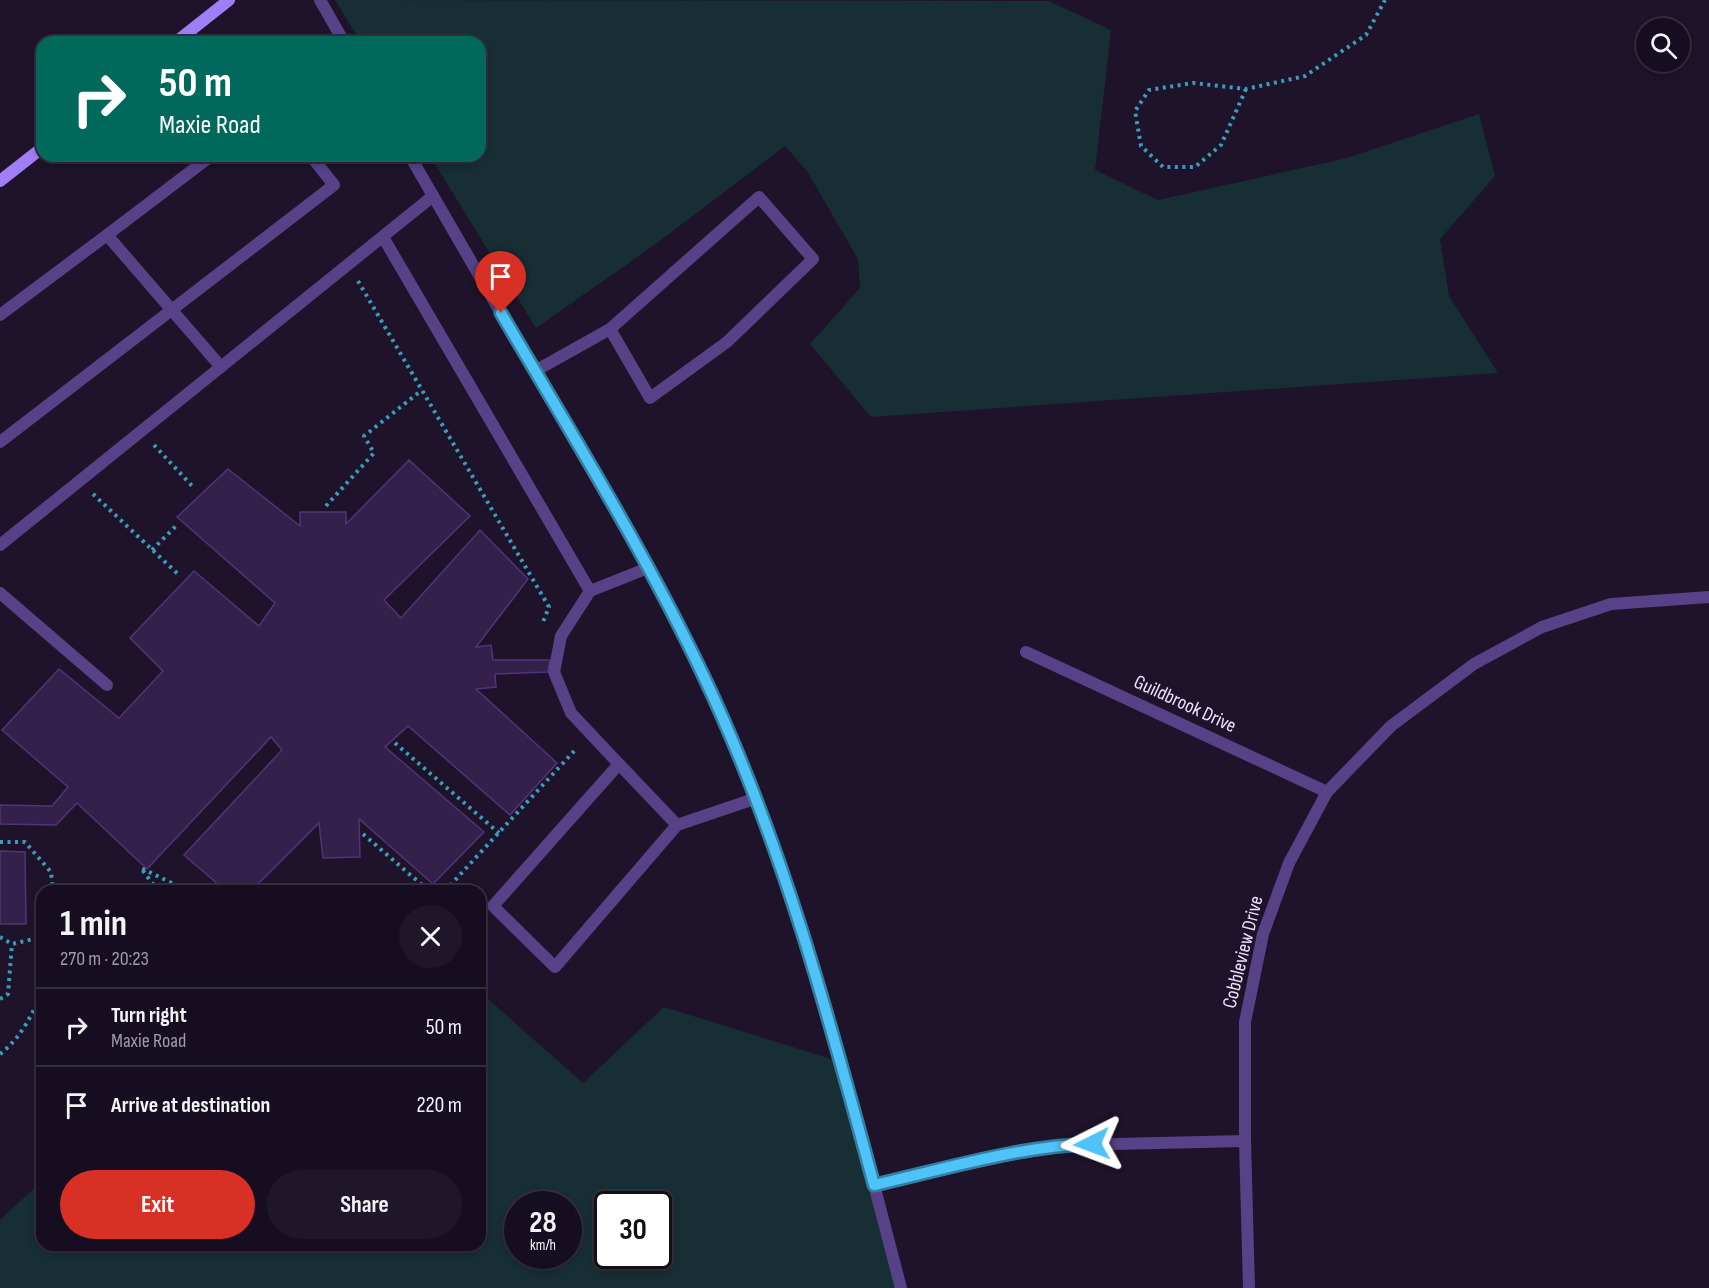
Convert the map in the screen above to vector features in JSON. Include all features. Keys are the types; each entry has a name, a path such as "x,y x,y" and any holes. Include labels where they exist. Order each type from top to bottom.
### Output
{"street":[{"path":"184,36 229,0"},
{"path":"320,0 341,36"},
{"path":"0,181 36,153"},
{"path":"0,315 203,162"},
{"path":"0,442 334,185 316,162"},
{"path":"413,162 648,568 704,678 754,799 798,921 842,1062 901,1288"},
{"path":"0,546 433,196"},
{"path":"535,371 610,329 759,197 813,259 728,342 650,398 610,329"},
{"path":"108,235 221,367"},
{"path":"383,237 590,591"},
{"path":"648,568 590,591 561,636 554,672 571,713 677,825"},
{"path":"0,593 107,685"},
{"name":"Cobbleview Drive","path":"1249,1288 1245,1022 1263,934 1289,863 1327,792 1391,726 1474,664 1542,627 1611,604 1709,597"},
{"name":"Guildbrook Drive","path":"1026,652 1327,792"},
{"path":"619,764 493,906 555,967 677,825 754,799"},
{"path":"874,1185 1004,1156 1071,1145 1245,1141"}],"path":[{"path":"1246,88 1221,145 1195,167 1163,168 1141,146 1135,111 1149,90 1192,83 1246,88 1305,76 1366,35 1385,0"},
{"path":"348,265 549,607 541,625"},
{"path":"326,506 374,453 364,436 422,390"},
{"path":"141,432 193,487"},
{"path":"79,482 180,576"},
{"path":"152,550 177,525"},
{"path":"451,885 578,748 571,741"},
{"path":"395,743 499,833"},
{"path":"363,834 422,885"},
{"path":"0,842 25,842 51,872 54,885"},
{"path":"154,885 141,868 177,885"},
{"path":"0,936 12,944 36,938"},
{"path":"0,999 8,994 12,944"},
{"path":"0,1054 7,1048 36,1007"}],"shaded area":[{"path":"335,0 1049,1 1111,30 1095,170 1158,200 1347,158 1479,114 1495,176 1440,239 1449,296 1498,373 871,417 810,344 860,288 858,259 807,171 785,146 653,246 536,328 434,162 486,162 486,36 357,36"},
{"path":"486,997 583,1083 664,1007 841,1062 901,1288 0,1288 0,1220 36,1187 36,1251 486,1251"}],"building":[{"path":"409,460 470,516 384,600 401,618 480,530 528,579 476,647 491,645 493,660 550,660 548,672 495,674 496,687 476,689 557,763 510,815 408,726 385,747 484,832 433,884 359,819 360,857 323,858 319,823 257,885 219,885 184,855 282,750 271,737 147,869 77,803 56,825 0,824 0,805 52,806 68,787 2,730 59,669 119,718 163,671 130,638 194,571 259,626 275,603 177,517 228,469 300,526 300,512 346,512 346,524"},
{"path":"0,851 25,852 26,924 0,924"}],"route":[{"path":"501,313 648,568 704,678 743,768 798,921 842,1062 874,1185 1004,1156 1071,1145 1092,1144"}]}
